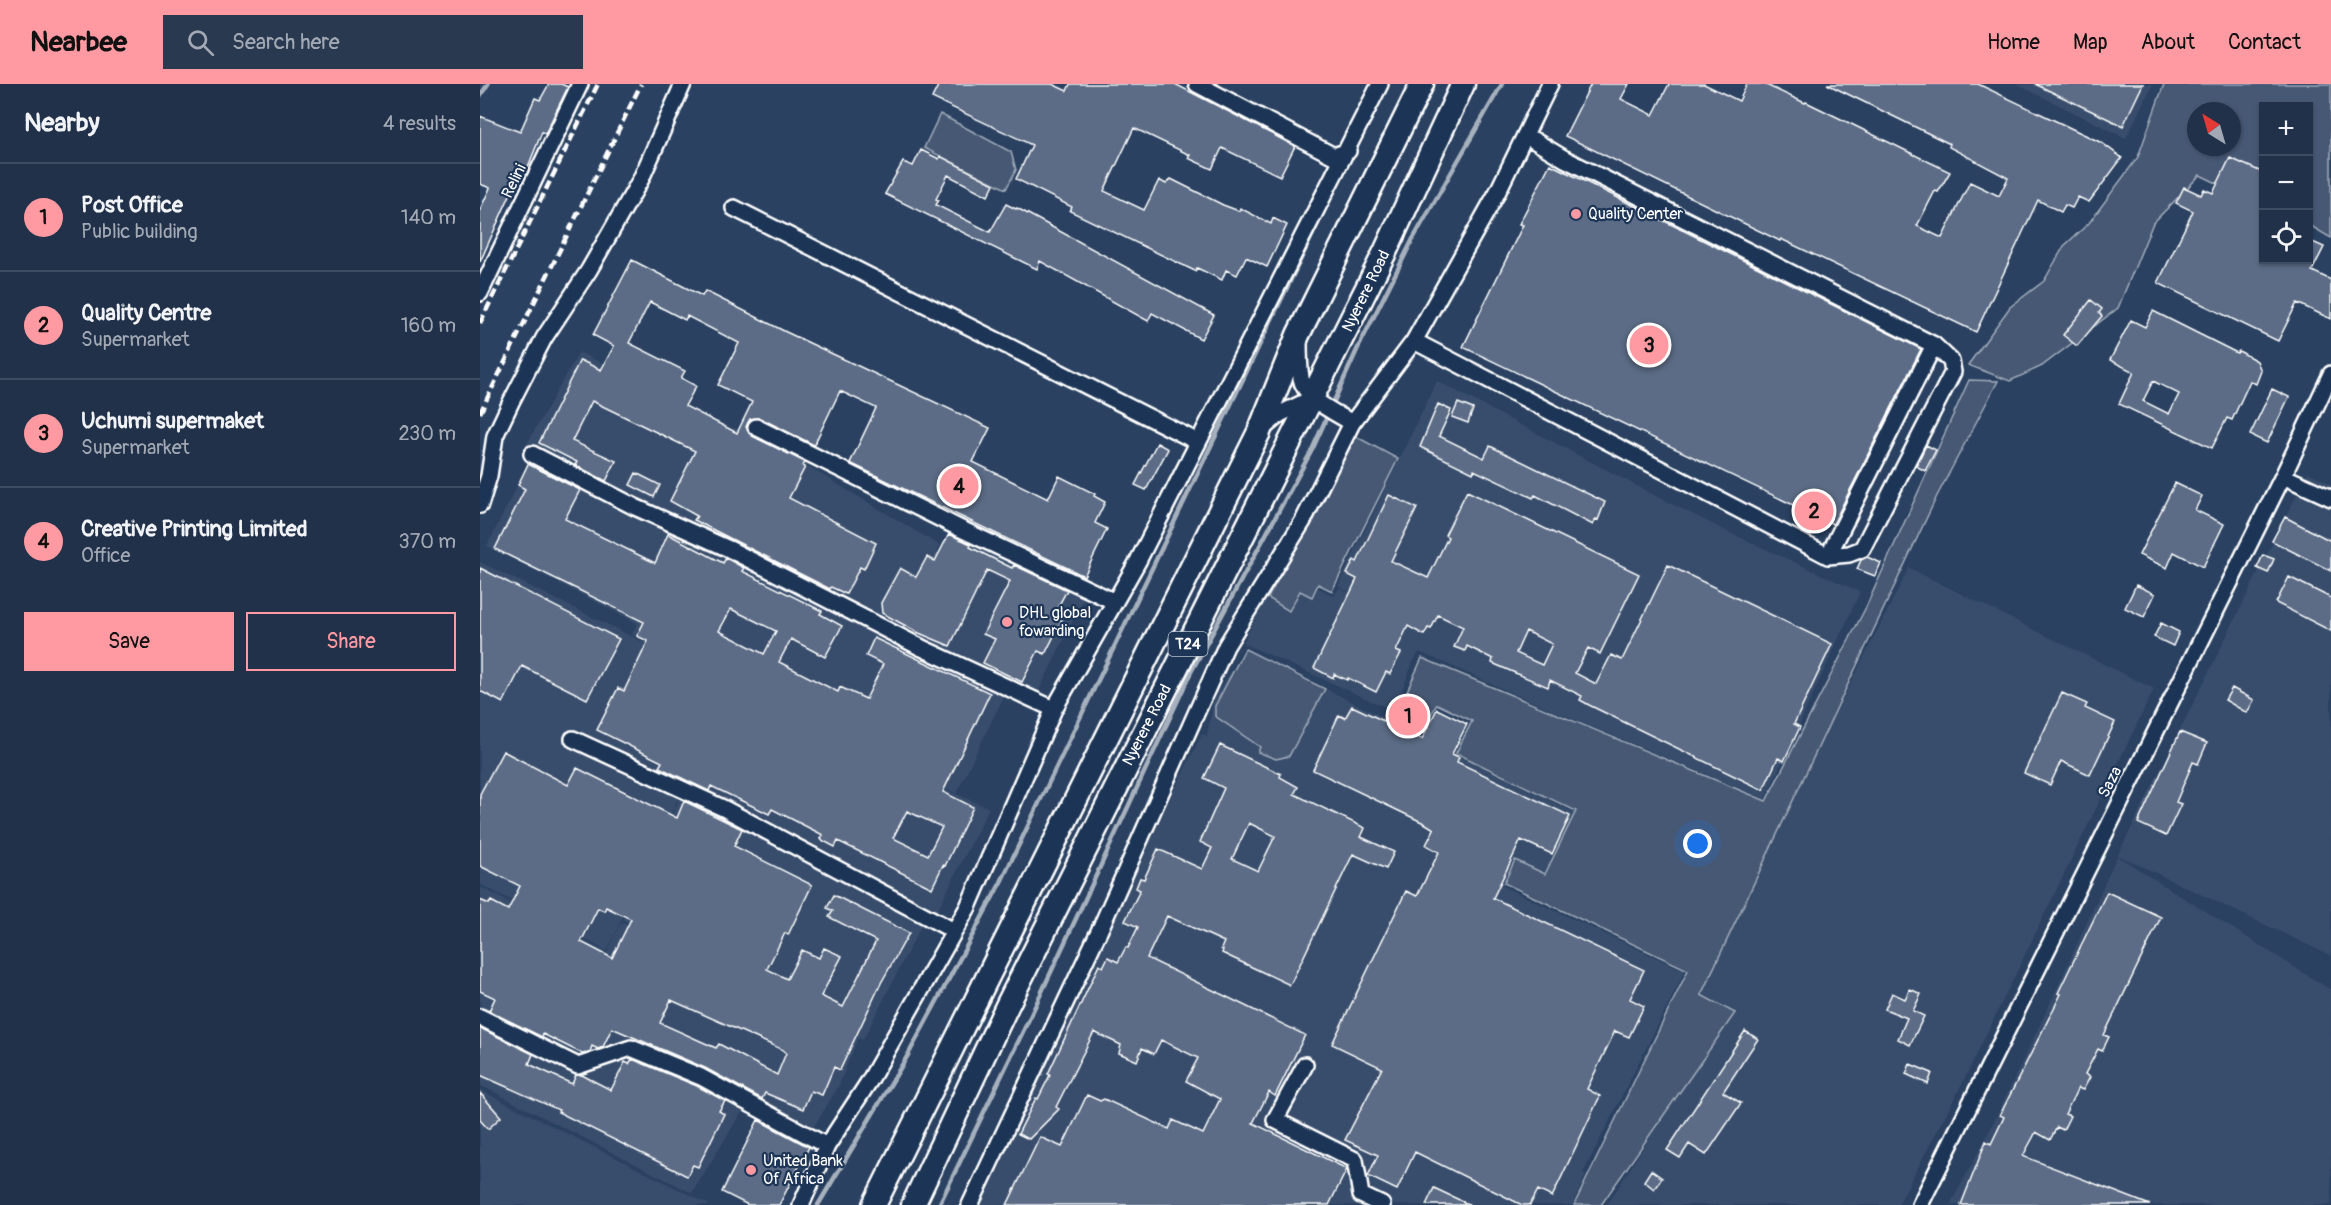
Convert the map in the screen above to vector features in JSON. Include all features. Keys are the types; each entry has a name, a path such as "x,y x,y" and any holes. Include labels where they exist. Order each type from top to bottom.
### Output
{"highway":[{"name":"Nyerere Road","path":"874,1205 1259,432 1299,335 1422,84"},
{"name":"Nyerere Road","path":"913,1205 1007,1006 1385,252 1463,84"}],"street":[{"name":"Relini","path":"480,293 580,84"},
{"path":"480,505 489,476 495,436 511,402 544,338 589,270 641,179 683,84"},
{"path":"1197,84 1334,156 1348,151"},
{"path":"801,1205 827,1146 870,1080 968,907 1054,709 1115,602 1348,151 1380,84"},
{"path":"970,1205 1086,958 1226,646 1303,520 1352,423 1414,341 1497,193 1550,84"},
{"path":"1414,341 1828,556 1849,554 1862,549 1953,372 1951,361 1935,345 1565,159 1525,135"},
{"path":"734,208 1198,442"},
{"path":"1299,335 1301,379 1313,398 1352,423"},
{"path":"1828,556 1935,345"},
{"name":"Saza","path":"1920,1205 2283,477 2331,374"},
{"path":"1259,432 1280,414 1313,398"},
{"path":"756,427 959,528 1115,602"},
{"path":"532,454 635,507 729,549 922,648 1054,709"},
{"path":"2283,477 2331,498"},
{"path":"573,739 723,808 954,931"},
{"path":"480,1017 578,1066 631,1048 701,1077 827,1146"},
{"path":"1305,1065 1275,1120 1355,1160 1361,1195 1382,1205"}],"shaded area":[{"path":"2016,84 2153,84 2126,138"},
{"path":"2164,84 2331,84 2331,238 2313,227 2313,102 2259,102 2259,203 2200,175 2153,223 2118,308 2042,366 2010,381 1968,365 2010,307 2044,281 2064,246 2089,223 2138,157"},
{"path":"940,114 1011,152 1016,170 1006,189 924,148"},
{"path":"579,352 731,428 738,429 737,431 747,430 939,545 936,560 950,531 1086,594 1035,699 920,640 922,636 918,643 688,526 524,449"},
{"path":"1969,380 1998,381 1937,496 1701,995 1735,1013 1601,1205 1574,1205 1688,970 1504,883 1515,860 1545,874 1576,811 1456,753 1472,721 1437,704 1420,734 1394,720 1422,658 1766,801 1866,607"},
{"path":"1437,381 1726,531 1860,592 1765,799 1419,652 1394,711 1243,643 1267,596 1283,601 1297,577 1334,596 1339,588 1356,596 1338,586"},
{"path":"1355,436 1398,459 1332,591 1318,584 1312,597 1300,591 1289,611 1268,598"},
{"path":"532,457 1006,692 956,794 989,808 937,911 684,785 607,951 480,884 480,562 775,707 632,635 637,623 487,546","holes":["806,723 955,793 933,785"]},
{"path":"2308,472 2331,484 2331,956 2118,855"},
{"path":"1909,568 2154,689 1966,1076 1898,1205 1607,1205 1730,1011 1695,992"},
{"path":"1245,649 1325,689 1289,756 1276,759 1258,752 1260,747 1215,716 1215,706"},
{"path":"1246,649 1575,813 1544,873 1514,859 1502,886 1685,971 1583,1173 1586,1175 1572,1205 978,1205 1100,952 1096,950 1202,734 1207,736 1214,698"},
{"path":"682,793 924,920 863,1040 858,1038 837,1089 808,1136 749,1100 692,1193 480,1085 480,887 607,953 619,926 623,923 754,984 623,920"},
{"path":"2117,856 2331,990 2331,1205 1950,1205 1988,1134"},
{"path":"480,1090 710,1205 480,1205"}],"building":[{"path":"549,84 561,84 568,87 545,134 542,132 528,167 523,166 480,262 480,210 490,188 480,184 480,116 520,132 535,98 540,100"},
{"path":"939,84 1052,84 1067,91 1070,84 1175,84 1295,146 1280,176 1222,148 1212,169 1188,158 1190,155 1134,128 1104,191 1144,210 1159,180 1166,184 1171,179 1223,205 1239,211 1240,208 1271,224 1273,218 1287,225 1267,267 1246,257 1237,275 1226,270 1222,280 1197,268 1195,271 1070,211 1072,207 1016,179 1032,145 932,98"},
{"path":"1591,84 1629,84 1621,99 1653,115 1669,84 1704,84 1739,101 1747,84 1764,84 1806,102 1950,172 1938,192 1935,191 1917,226 1942,238 1970,182 1999,196 2008,178 1949,147 1950,144 1827,84 1978,84 2102,143 2122,158 2089,202 2078,197 2072,208 2065,205 2061,212 2038,200 1976,332 1781,239 1780,241 1565,136"},
{"path":"2035,84 2143,84 2123,126"},
{"path":"921,150 939,159 940,156 994,184 988,196 948,175 936,199 939,200 936,205 990,232 1006,204 1017,208 1214,315 1201,339 1152,313 1148,321 1040,261 1037,269 885,194 903,162 913,166"},
{"path":"2230,158 2259,171 2259,264 2313,264 2313,242 2324,247 2312,271 2331,280 2331,319 2297,303 2278,341 2158,283 2193,211 2176,203 2184,187 2201,195 2204,189 2213,193"},
{"path":"1550,164 1921,349 1833,524 1463,347 1523,225 1519,224"},
{"path":"632,260 702,296 705,291 786,332 990,428 973,462 1048,499 1059,476 1095,494 1094,496 1105,502 1095,523 1107,529 1084,576 850,463 876,408 840,391 814,445 760,418 750,419 746,427 752,436 805,462 803,466 805,467 789,498 876,543 864,569 860,567 846,594 831,587 830,589 694,520 697,516 670,501 695,451 592,401 572,441 616,461 606,481 575,465 577,462 539,443 580,360 601,370 614,346 593,335","holes":["650,302 685,320 687,316 739,343 718,385 752,402 737,433 685,406 696,386 681,378 685,371 629,343"]},
{"path":"2091,300 2102,309 2099,313 2102,316 2077,346 2063,335"},
{"path":"2153,311 2257,361 2261,371 2256,384 2250,381 2232,420 2227,418 2212,448 2119,404 2134,372 2110,360 2131,320 2145,327","holes":["2153,381 2179,394 2169,414 2143,401"]},
{"path":"2272,389 2289,397 2267,443 2250,435"},
{"path":"1458,403 1473,409 1468,423 1452,417"},
{"path":"1438,404 1451,410 1439,436 1484,458 1490,446 1605,502 1598,520 1596,519 1593,525 1535,495 1533,498 1474,470 1473,473 1420,447"},
{"path":"1157,443 1168,449 1146,490 1135,485"},
{"path":"1926,445 1936,450 1925,471 1916,466"},
{"path":"528,464 580,490 565,519 655,563 668,534 723,563 726,558 744,568 742,571 822,611 820,614 842,626 825,657 791,639 779,662 838,692 840,687 866,699 883,664 866,656 874,638 990,693 943,792 973,807 932,888 838,841 835,847 820,839 823,835 772,809 769,814 711,786 709,791 692,783 659,767 662,762 597,730 618,688 624,691 648,641 637,636 644,622 495,549 525,489 518,485","holes":["731,609 776,631 764,654 719,631","907,811 942,827 928,855 893,838"]},
{"path":"636,473 660,485 654,497 630,485"},
{"path":"2175,483 2202,496 2195,510 2224,524 2203,567 2174,552 2167,568 2139,555"},
{"path":"1467,491 1639,574 1600,654 1588,648 1575,673 1596,684 1611,655 1622,660 1668,565 1832,644 1794,724 1800,727 1784,761 1778,758 1763,790 1589,705 1580,700 1582,696 1550,680 1548,687 1492,663 1493,659 1467,646 1465,651 1454,647 1463,627 1438,615 1431,629 1428,628 1424,635 1408,626 1396,651 1401,653 1390,674 1386,672 1376,692 1348,678 1347,680 1334,674 1333,678 1314,668 1357,579 1347,574 1354,560 1357,562 1389,495 1417,508 1391,561 1428,578 1448,537 1445,535","holes":["1526,631 1552,644 1542,665 1516,653"]},
{"path":"2285,517 2331,541 2331,571 2272,541"},
{"path":"949,534 1012,568 1014,565 1067,590 1053,616 1062,620 1045,654 1038,651 1022,682 983,663 995,639 983,634 1010,581 987,570 950,646 919,633 882,613 881,603 900,568 916,577 927,557 935,561"},
{"path":"2263,555 2274,559 2268,573 2257,568"},
{"path":"1867,557 1881,563 1875,576 1857,569 1861,560"},
{"path":"480,568 619,639 587,699 522,666 503,703 480,691"},
{"path":"2289,577 2331,598 2331,631 2276,603"},
{"path":"2136,585 2155,594 2144,617 2125,608"},
{"path":"2161,623 2179,632 2173,646 2154,637"},
{"path":"2232,688 2254,700 2247,713 2225,700"},
{"path":"2062,693 2087,704 2085,708 2115,722 2090,775 2061,761 2050,785 2024,773"},
{"path":"1352,706 1422,739 1437,709 1467,724 1452,754 1459,757 1457,762 1570,816 1552,854 1521,840 1493,898 1644,970 1630,999 1644,1006 1629,1037 1615,1031 1587,1089 1600,1096 1552,1197 1538,1190 1530,1205 1522,1205 1415,1152 1397,1190 1368,1176 1378,1155 1345,1140 1382,1068 1332,1044 1406,891 1417,896 1439,852 1426,845 1434,829 1313,770 1339,715 1345,718"},
{"path":"2180,732 2207,743 2198,764 2193,762 2176,802 2181,804 2166,836 2138,823"},
{"path":"1220,745 1281,774 1280,777 1298,787 1294,794 1365,828 1361,837 1394,852 1386,869 1353,854 1290,985 1222,953 1224,942 1167,916 1147,958 1305,1035 1275,1096 1269,1092 1253,1123 1347,1169 1329,1205 1007,1205 1040,1137 1062,1147 1087,1095 1100,1101 1104,1099 1169,1129 1173,1120 1203,1134 1220,1099 1186,1081 1198,1058 1161,1040 1154,1054 1142,1048 1137,1061 1119,1053 1121,1045 1094,1032 1056,1107 1059,1109 1029,1139 1018,1134 1050,1075 1048,1074 1099,965 1103,967 1108,957 1118,962 1126,947 1128,948 1138,927 1125,921 1140,890 1136,888 1140,878 1144,879 1158,849 1202,869 1212,848 1200,842 1224,788 1204,778","holes":["1249,823 1275,836 1258,871 1232,859"]},
{"path":"503,751 568,785 577,768 677,818 684,801 742,829 734,846 812,885 788,935 785,933 767,969 787,979 802,950 819,958 824,948 842,956 821,996 843,1007 876,941 829,917 833,911 827,908 834,895 909,933 881,983 840,1070 834,1067 822,1095 811,1091 803,1109 765,1093 762,1099 705,1068 612,1028 603,1047 598,1049 592,1046 590,1052 583,1054 489,1011 495,998 480,991 480,900 489,904 491,901 508,910 520,886 480,866 480,794","holes":["606,907 631,919 612,958 581,942 598,908 604,911","671,1000 783,1050 786,1053 777,1075 719,1044 716,1048 660,1023"]},
{"path":"2107,892 2161,917 2104,1035 2109,1037 2102,1051 2098,1049 2085,1074 2090,1077 2083,1090 2078,1088 2065,1114 2070,1116 2063,1130 2057,1127 2050,1140 2036,1132 2023,1156 2150,1205 1961,1205 1986,1141 1991,1144 2004,1117 2000,1115 2061,994 2058,993"},
{"path":"1910,989 1921,994 1913,1011 1924,1016 1910,1045 1898,1039 1907,1018 1885,1009 1892,993 1905,999"},
{"path":"480,1028 533,1054 529,1064 572,1084 576,1075 582,1075 611,1090 625,1062 629,1064 632,1059 697,1086 725,1101 719,1111 724,1114 698,1167 693,1165 687,1176 558,1112 559,1110 480,1075"},
{"path":"1745,1031 1758,1039 1723,1092 1741,1103 1706,1155 1689,1144 1680,1158 1667,1150"},
{"path":"1910,1064 1932,1073 1928,1084 1906,1074"},
{"path":"480,1093 501,1117 488,1129 480,1120"},
{"path":"758,1120 809,1147 779,1205 748,1205 722,1192"},
{"path":"1651,1170 1662,1178 1654,1189 1644,1181"},
{"path":"1434,1188 1470,1205 1426,1205"}],"waterway":[{"path":"480,96 488,84"},
{"path":"939,1205 1031,1015 1191,672 1312,450 1357,350 1413,239 1502,84"},
{"path":"818,1205 908,1055 1001,882 1323,213"}],"railway":[{"path":"480,323 598,84"},
{"path":"480,413 641,84"}],"place":[{"name":"Quality Center","path":"1576,214"},
{"name":"Uchumi supermaket","path":"1649,345"},
{"name":"Creative Printing Limited","path":"959,486"},
{"name":"Quality Centre","path":"1814,511"},
{"name":"DHL global fowarding","path":"1007,622"},
{"name":"Post Office","path":"1408,716"},
{"name":"United Bank Of Africa","path":"751,1170"}]}
